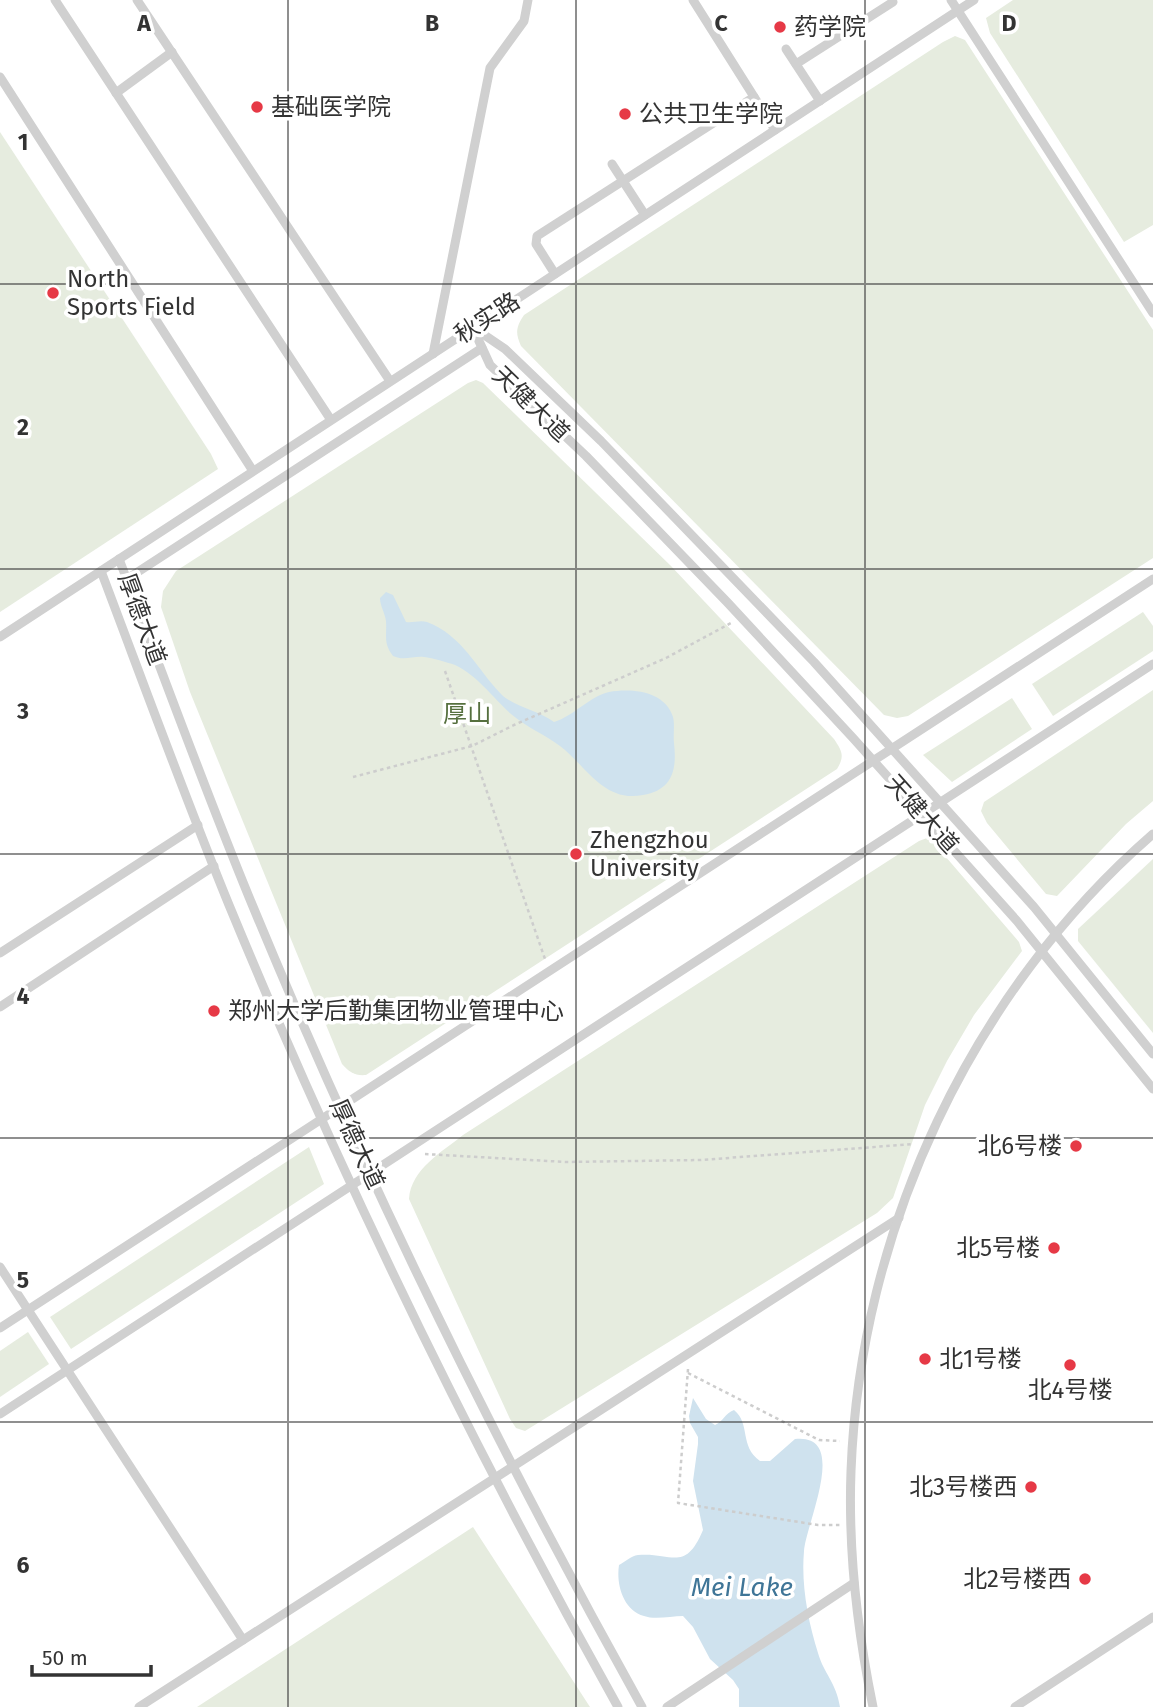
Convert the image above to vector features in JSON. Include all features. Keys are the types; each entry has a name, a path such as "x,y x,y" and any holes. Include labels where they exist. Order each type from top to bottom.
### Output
{"lane":[{"path":"55,0 331,420"},
{"path":"137,0 390,382"},
{"path":"433,354 490,68 524,21 528,0"},
{"path":"693,0 775,130"},
{"path":"951,0 1153,313"},
{"name":"秋实路","path":"0,637 974,0"},
{"path":"796,64 893,2"},
{"path":"786,49 820,101"},
{"path":"116,93 172,52"},
{"path":"0,77 253,471"},
{"path":"555,274 536,244 537,236 754,97"},
{"path":"612,164 645,215"},
{"name":"天健大道","path":"473,328 490,365 586,456 741,617 922,814 1042,953 1153,1089"},
{"name":"天健大道","path":"473,328 505,349 601,441 743,587 941,802 1056,935 1153,1054"},
{"path":"127,579 482,348"},
{"name":"厚德大道","path":"120,559 249,896 340,1108 543,1526 642,1707"},
{"name":"厚德大道","path":"101,570 214,866 322,1119 495,1478 618,1707"},
{"path":"0,1328 1153,579"},
{"path":"0,1414 1153,664"},
{"path":"0,953 198,825"},
{"path":"873,1707 864,1665 854,1583 851,1526 853,1442 867,1338 876,1294 899,1218 928,1143 956,1086 1001,1009 1056,935 1115,870 1153,834"},
{"path":"0,1007 214,866"},
{"path":"139,1707 899,1218"},
{"path":"0,1267 243,1640"},
{"path":"667,1707 854,1583"},
{"path":"1016,1707 1153,1617"}],"path":[{"path":"353,777 472,746 666,658 741,617"},
{"path":"445,671 549,971"},
{"path":"401,1153 566,1162 701,1160 928,1143"},
{"path":"689,1353 678,1503 818,1525 851,1526"},
{"path":"688,1373 819,1440 853,1442"}],"green space":[{"path":"1013,0 1153,0 1153,225 1124,242 990,33 986,18"},
{"path":"955,36 965,40 1153,330 1153,558 908,716 897,718 884,715 521,346 517,330 524,315"},
{"name":"North Sports Field","path":"0,132 211,454 218,469 0,612"},
{"name":"厚山","path":"476,380 483,383 671,566 834,739 842,757 837,769 366,1075 359,1075 342,1064 190,692 161,607 163,591 176,571"},
{"path":"1143,612 1153,626 1153,651 1053,716 1032,684"},
{"path":"1153,690 1153,801 1126,824 1057,896 1046,894 987,823 981,811 984,802"},
{"path":"1012,698 1032,729 952,782 923,755"},
{"path":"927,838 1019,942 1022,951 974,1015 947,1061 925,1105 893,1198 877,1213 525,1431 516,1428 409,1199 411,1188 421,1170 463,1135"},
{"path":"1153,859 1153,1033 1078,941 1078,929"},
{"path":"309,1147 324,1184 71,1349 50,1317"},
{"path":"28,1332 49,1364 0,1397 0,1351"},
{"path":"473,1527 590,1707 197,1707"}],"water":[{"path":"386,592 393,595 406,622 424,621 439,628 460,644 501,694 554,722 609,692 637,691 663,702 669,708 674,723 675,761 671,777 653,792 629,796 617,794 597,781 560,746 511,714 463,669 428,658 393,656 387,643 386,621 380,601"},
{"name":"Mei Lake","path":"693,1398 706,1419 715,1425 734,1410 742,1422 749,1449 760,1461 770,1461 795,1439 811,1441 820,1450 823,1464 821,1482 806,1538 804,1590 818,1653 836,1691 840,1707 739,1707 739,1689 710,1659 693,1627 683,1616 644,1616 631,1608 622,1595 619,1565 638,1555 676,1558 683,1556 690,1552 703,1530 693,1481 698,1437 689,1416"}],"place":[{"name":"药学院","path":"780,27"},
{"name":"基础医学院","path":"257,107"},
{"name":"公共卫生学院","path":"625,114"},
{"name":"North Sports Field","path":"53,293"},
{"name":"Zhengzhou University","path":"576,854"},
{"name":"郑州大学后勤集团物业管理中心","path":"214,1011"},
{"name":"北6号楼","path":"1076,1146"},
{"name":"北5号楼","path":"1054,1248"},
{"name":"北1号楼","path":"925,1359"},
{"name":"北4号楼","path":"1070,1365"},
{"name":"北3号楼西","path":"1031,1487"},
{"name":"北2号楼西","path":"1085,1579"}]}
